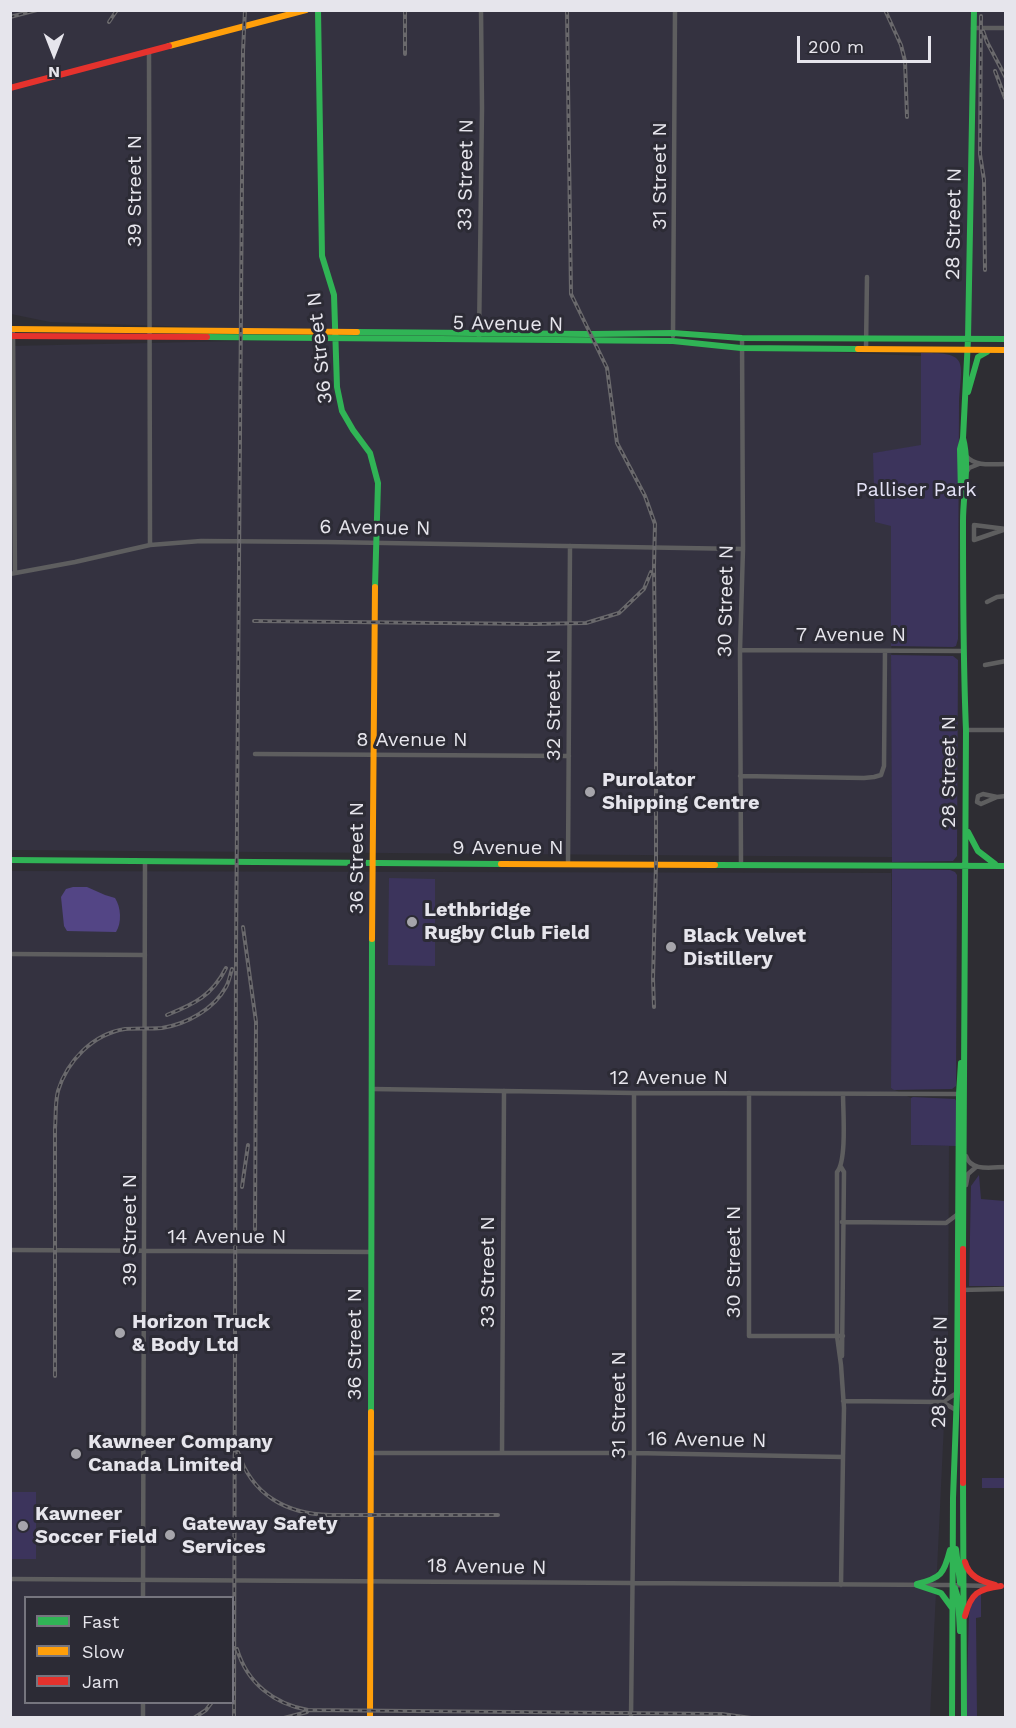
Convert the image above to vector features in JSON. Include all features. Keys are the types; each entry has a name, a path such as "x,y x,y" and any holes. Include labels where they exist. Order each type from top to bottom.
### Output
{"main road":[{"path":"10,88 306,10"},
{"name":"36 Street N","path":"318,10 322,256 334,296 337,387 342,411 370,453 378,483 373,864 370,1718"},
{"name":"28 Street N","path":"964,1718 958,1214 966,865 963,516 966,455 963,438 968,350 974,10"},
{"name":"5 Avenue N","path":"12,332 150,330 335,335"},
{"name":"5 Avenue N","path":"12,332 150,337 479,336 674,341 741,348 1005,350"},
{"name":"5 Avenue N","path":"479,336 674,333 742,338 1005,339"},
{"path":"964,407 978,357 994,350"},
{"name":"28 Street N","path":"963,438 960,448 963,516"},
{"path":"966,828 975,848 987,860 1002,866"},
{"name":"9 Avenue N","path":"10,860 373,864 1002,866"},
{"name":"28 Street N","path":"952,1718 953,1498 965,1187 962,1094"},
{"path":"953,1498 956,1514 959,1579 963,1586"},
{"path":"917,1584 939,1578 943,1574 953,1540"},
{"path":"963,1548 967,1570 971,1575 978,1580 1003,1586"},
{"path":"917,1584 940,1593 953,1609"},
{"path":"953,1585 958,1598 958,1619 964,1665"},
{"path":"963,1625 972,1596 989,1587 1003,1586"}],"street":[{"name":"33 Street N","path":"479,336 481,10"},
{"name":"31 Street N","path":"674,341 675,10"},
{"path":"973,28 1005,28"},
{"name":"39 Street N","path":"149,53 150,337"},
{"path":"866,349 867,278"},
{"path":"12,332 13,573"},
{"path":"150,337 150,545"},
{"name":"30 Street N","path":"741,865 742,338"},
{"path":"966,455 972,462 979,464 1005,464"},
{"path":"966,474 969,468 979,464"},
{"path":"974,525 1005,529 974,540 974,525"},
{"name":"6 Avenue N","path":"13,573 150,545 210,541 743,549"},
{"name":"32 Street N","path":"568,864 570,546"},
{"path":"987,602 1005,596"},
{"name":"7 Avenue N","path":"740,650 963,651"},
{"path":"740,776 864,778 881,775 884,766 885,651"},
{"path":"985,665 1005,661"},
{"path":"966,730 1005,730"},
{"name":"8 Avenue N","path":"255,754 569,756"},
{"path":"997,797 1005,796"},
{"name":"39 Street N","path":"143,1596 145,862"},
{"path":"10,954 145,955"},
{"name":"12 Avenue N","path":"372,1089 962,1094"},
{"name":"33 Street N","path":"502,1454 504,1091"},
{"name":"31 Street N","path":"631,1718 634,1093"},
{"name":"30 Street N","path":"748,1093 749,1336 843,1336"},
{"path":"841,1585 843,1401 837,1336 837,1172 841,1167 844,1141 843,1094"},
{"path":"965,1152 968,1162 976,1167 1005,1167"},
{"path":"841,1167 844,1172 841,1365"},
{"path":"965,1187 968,1174 976,1167"},
{"path":"837,1222 946,1222 958,1214"},
{"path":"946,1222 958,1232"},
{"name":"14 Avenue N","path":"10,1250 372,1252"},
{"path":"960,1290 1005,1289"},
{"path":"942,1402 957,1393"},
{"path":"843,1401 942,1402 956,1410"},
{"name":"16 Avenue N","path":"371,1453 634,1453 843,1457"},
{"name":"18 Avenue N","path":"10,1579 1003,1586"}],"shaded area":[{"path":"10,11 1005,11 1005,339 758,336 689,330 335,332 50,322 11,314"},
{"path":"335,339 673,341 741,348 921,356 921,446 874,453 875,521 891,525 892,857 11,850 10,346"},
{"path":"11,871 891,873 891,1088 911,1098 911,1145 949,1146 948,1340 930,1717 11,1718"},
{"path":"87,887 115,898 120,915 116,932 67,931 64,926 61,897 66,889"}],"green space":[{"name":"Palliser Park","path":"921,353 937,353 956,358 960,362 961,369 958,639 956,646 953,647 891,646 891,526 875,522 873,453 921,445"},
{"path":"891,655 953,656 958,660 957,856 953,861 892,862"},
{"path":"892,869 950,870 957,875 956,1086 952,1089 894,1090 891,1088"},
{"name":"Lethbridge Rugby Club Field","path":"389,878 435,879 435,966 388,965"},
{"path":"911,1098 955,1099 957,1102 957,1146 911,1145"},
{"path":"979,1175 981,1199 1005,1201 1005,1286 969,1286 971,1186"},
{"path":"982,1478 1005,1478 1005,1488 982,1488"},
{"name":"Kawneer Soccer Field","path":"11,1492 36,1492 36,1559 11,1559"},
{"path":"981,1593 981,1617 976,1618 977,1717 966,1718 969,1614 972,1601"}],"railway":[{"path":"10,17 37,10"},
{"path":"109,22 117,10"},
{"path":"234,1718 236,949 245,10"},
{"path":"405,10 405,54"},
{"path":"567,10 571,294 607,368 617,443 645,496 655,524 654,1007"},
{"path":"885,10 901,45 905,61 907,117"},
{"path":"981,16 980,154 984,180 985,270"},
{"path":"983,31 1006,78"},
{"path":"995,71 1005,98"},
{"path":"254,621 586,623 619,613 644,589 651,572"},
{"path":"243,927 256,1022 255,1235"},
{"path":"167,1015 201,998 215,986 226,968"},
{"path":"55,1376 55,1128 57,1096 62,1080 83,1051 102,1037 125,1029 171,1026 207,1009 221,995 232,969"},
{"path":"242,1187 248,1145"},
{"path":"238,1452 244,1467 262,1491 285,1506 299,1511 330,1515 498,1515"},
{"path":"237,1649 248,1672 264,1690 284,1703 308,1710 722,1714 751,1718"},
{"path":"194,1718 210,1704"},
{"path":"284,1718 307,1712"}],"traffic: fast":[{"path":"318,10 322,256 334,295 337,387 342,411 370,453 378,483 375,587"},
{"path":"961,495 960,449 963,438 968,339 974,10"},
{"path":"357,332 673,333 742,338 1006,339"},
{"path":"207,337 673,341 741,348 858,349"},
{"path":"968,392 978,357 987,352"},
{"path":"963,438 966,469 963,521 966,730 963,1249"},
{"path":"968,832 978,851 995,864"},
{"path":"10,860 501,864"},
{"path":"715,865 1006,866"},
{"path":"371,1412 372,939"},
{"path":"952,1718 953,1498 957,1393 961,1063"},
{"path":"963,1483 964,1718"},
{"path":"956,1549 960,1583"},
{"path":"917,1584 931,1580 940,1574 946,1565 950,1550"},
{"path":"917,1585 941,1593 952,1608"},
{"path":"955,1588 958,1598 960,1631"}],"traffic: slow":[{"path":"169,46 306,10"},
{"path":"10,329 357,332"},
{"path":"858,349 1006,350"},
{"path":"372,939 375,587"},
{"path":"501,864 715,865"},
{"path":"370,1718 371,1412"}],"traffic: jam":[{"path":"10,88 169,46"},
{"path":"10,336 207,337"},
{"path":"963,1249 963,1483"},
{"path":"965,1562 973,1575 995,1585"},
{"path":"965,1616 973,1597 981,1591 1001,1586"}],"place":[{"name":"Purolator Shipping Centre","path":"590,792"},
{"name":"Lethbridge Rugby Club Field","path":"412,922"},
{"name":"Black Velvet Distillery","path":"671,947"},
{"name":"Horizon Truck & Body Ltd","path":"120,1333"},
{"name":"Kawneer Company Canada Limited","path":"76,1454"},
{"name":"Kawneer Soccer Field","path":"23,1526"},
{"name":"Gateway Safety Services","path":"170,1535"}]}
